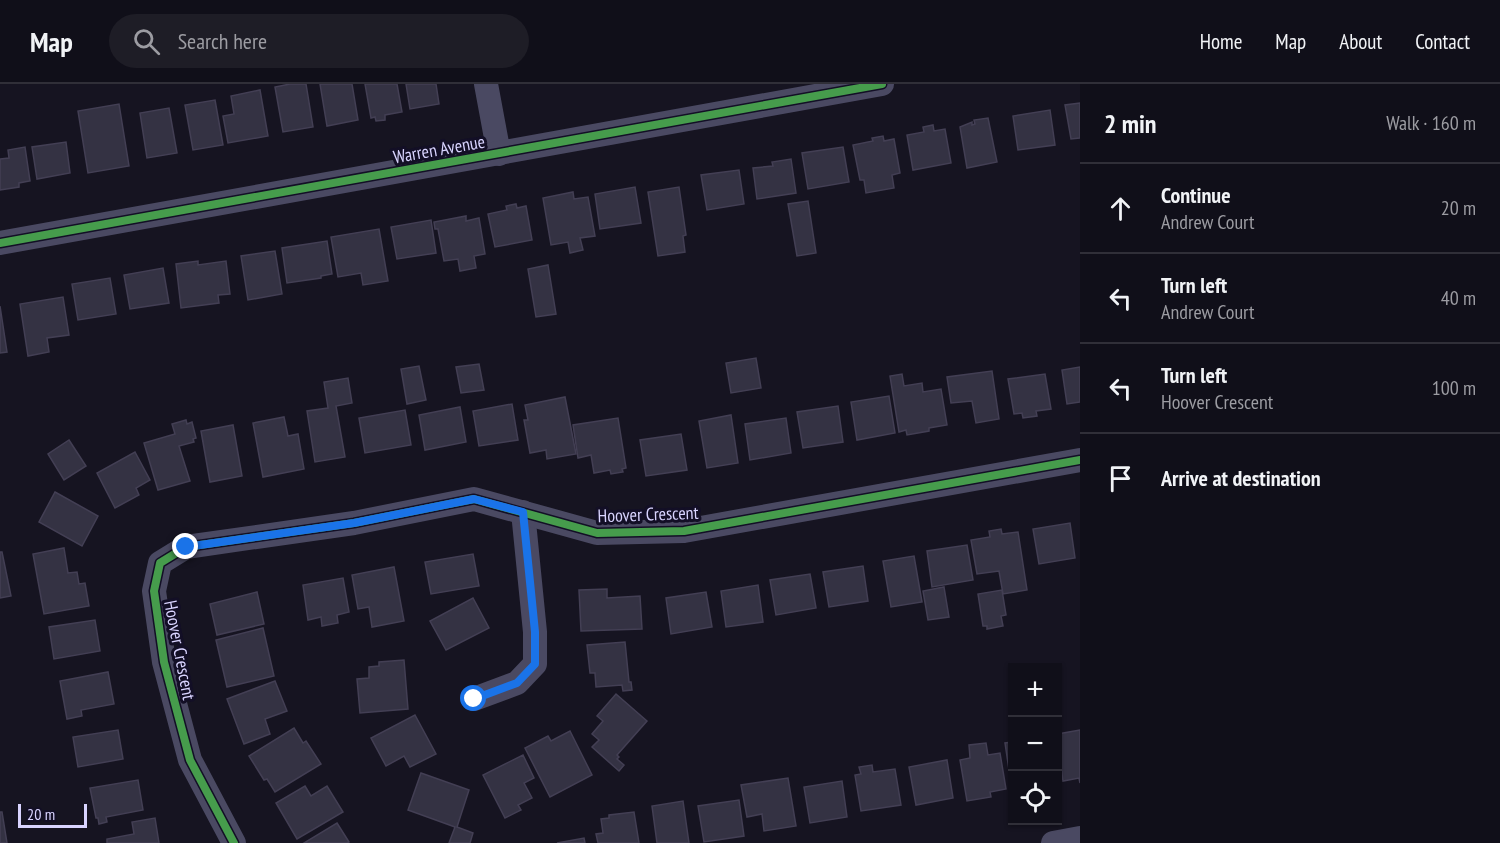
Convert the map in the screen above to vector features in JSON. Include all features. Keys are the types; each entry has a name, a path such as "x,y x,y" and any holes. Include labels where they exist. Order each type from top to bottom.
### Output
{"street":[{"path":"486,84 499,154"},
{"name":"Warren Avenue","path":"0,243 882,84"},
{"name":"Hoover Crescent","path":"234,843 190,760 164,662 154,591 160,563 186,547 354,523 474,499 597,533 684,531 1080,460"},
{"path":"474,699 517,683 535,664 535,632 523,512"},
{"path":"1053,843 1080,838"}],"building":[{"path":"306,84 313,127 283,132 275,87"},
{"path":"320,84 352,84 358,120 327,126"},
{"path":"365,84 397,84 402,112 385,115 385,120 376,121 375,117 371,118"},
{"path":"406,84 436,84 439,104 410,109"},
{"path":"260,90 268,136 228,143 223,116 234,114 231,96"},
{"path":"215,100 223,145 193,150 185,105"},
{"path":"1080,103 1080,138 1071,139 1065,105"},
{"path":"119,104 129,166 88,173 78,111"},
{"path":"169,108 177,153 147,158 140,113"},
{"path":"1050,110 1055,145 1018,150 1013,116"},
{"path":"988,118 997,162 967,168 960,127 972,122 972,125 975,124 974,120"},
{"path":"933,125 934,131 945,129 951,163 913,170 907,135 924,132 923,127"},
{"path":"883,136 884,141 894,139 900,173 892,175 894,188 866,193 864,180 860,180 853,145 873,141 872,138"},
{"path":"66,142 70,173 37,179 32,147"},
{"path":"25,147 30,181 19,183 19,187 0,190 0,159 9,158 8,150"},
{"path":"843,147 849,182 808,189 802,153"},
{"path":"791,159 796,193 757,199 753,168 773,166 772,162"},
{"path":"739,170 744,204 707,210 701,175"},
{"path":"635,187 641,223 600,229 595,194"},
{"path":"679,187 686,235 683,236 685,252 658,256 648,192"},
{"path":"573,192 574,199 588,197 595,236 580,238 583,250 570,253 568,242 551,245 543,198"},
{"path":"808,201 816,253 797,256 788,204"},
{"path":"516,204 517,208 526,206 532,240 495,247 488,214 507,210 506,206"},
{"path":"466,216 466,221 479,218 485,254 474,256 476,268 460,271 458,259 444,261 438,229 435,229 434,222"},
{"path":"431,220 436,253 397,259 391,227"},
{"path":"379,229 388,281 363,285 361,273 338,277 331,237"},
{"path":"327,241 332,274 287,283 282,248"},
{"path":"275,251 282,294 248,300 241,256"},
{"path":"198,261 198,265 226,261 230,294 218,295 219,303 181,308 176,264"},
{"path":"548,265 556,314 536,317 528,269"},
{"path":"163,268 169,303 130,309 124,275"},
{"path":"110,278 116,314 78,320 72,284"},
{"path":"63,297 69,335 47,338 49,352 28,356 20,304"},
{"path":"0,306 7,352 0,353"},
{"path":"756,358 761,388 731,393 726,363"},
{"path":"479,364 484,390 461,393 456,367"},
{"path":"419,366 426,400 407,404 401,369"},
{"path":"1080,367 1080,402 1067,404 1062,370"},
{"path":"992,371 999,419 976,423 972,401 951,403 947,377"},
{"path":"902,374 904,386 922,383 923,392 941,389 947,425 907,435 906,430 899,432 890,376"},
{"path":"1045,374 1051,409 1036,411 1037,416 1023,418 1022,413 1014,414 1008,379"},
{"path":"348,378 352,403 336,406 345,457 315,462 307,411 328,408 324,382"},
{"path":"889,396 895,433 857,440 851,402"},
{"path":"565,397 576,454 547,459 546,450 530,453 524,420 528,420 525,405"},
{"path":"512,404 518,440 479,446 473,411"},
{"path":"838,406 843,442 803,448 797,412"},
{"path":"460,407 466,442 425,450 419,415"},
{"path":"405,410 411,445 365,453 359,418"},
{"path":"731,415 738,463 707,468 699,421"},
{"path":"284,417 288,436 298,434 304,469 263,477 253,423"},
{"path":"618,418 626,468 622,469 623,472 611,474 610,470 594,473 591,455 578,458 573,425"},
{"path":"786,418 791,453 750,460 745,424"},
{"path":"186,420 187,424 192,422 196,438 193,439 194,442 179,446 190,481 158,490 144,443 175,434 172,424"},
{"path":"233,425 242,476 210,482 201,431"},
{"path":"681,434 687,470 646,476 640,440"},
{"path":"69,440 86,466 64,480 48,454"},
{"path":"135,452 150,480 136,488 139,495 115,508 97,473"},
{"path":"55,492 98,516 82,546 39,522"},
{"path":"1070,523 1075,558 1039,564 1033,529"},
{"path":"1001,529 1002,534 1018,532 1027,590 1003,594 999,571 977,574 971,540 990,537 989,531"},
{"path":"967,545 973,580 932,587 927,551"},
{"path":"64,548 68,573 77,572 79,584 85,583 89,606 44,614 33,554"},
{"path":"0,552 2,552 11,596 0,598"},
{"path":"473,554 479,586 431,594 425,562"},
{"path":"914,556 922,602 891,607 883,561"},
{"path":"863,566 868,601 829,607 823,572"},
{"path":"394,567 404,621 372,627 369,607 358,609 352,575"},
{"path":"810,574 816,608 776,615 770,580"},
{"path":"343,578 349,612 337,615 338,623 322,626 321,617 308,620 303,585"},
{"path":"758,585 763,622 726,627 721,591"},
{"path":"944,587 949,617 928,620 923,591"},
{"path":"607,589 607,598 640,596 642,629 581,631 579,590"},
{"path":"1002,590 1006,615 1001,616 1003,626 987,629 987,626 983,626 978,594"},
{"path":"257,592 264,624 217,635 210,604"},
{"path":"706,592 712,627 671,634 666,598"},
{"path":"473,598 489,628 446,650 430,621"},
{"path":"95,620 100,651 54,659 49,627"},
{"path":"263,628 274,676 227,687 216,640"},
{"path":"625,642 629,682 631,682 632,690 623,691 622,685 596,687 595,673 590,673 587,645"},
{"path":"404,660 408,709 360,713 357,679 369,678 369,667 379,666 379,662"},
{"path":"108,672 114,704 81,710 82,716 67,719 60,681"},
{"path":"275,681 287,711 265,719 270,734 244,744 227,699"},
{"path":"616,694 647,721 617,755 619,757 617,759 624,765 619,771 592,747 599,740 592,734 603,721 597,716"},
{"path":"415,715 436,754 410,767 404,756 386,766 371,738"},
{"path":"294,728 303,743 306,741 321,764 275,792 267,779 264,780 249,756"},
{"path":"118,730 123,759 78,767 73,737"},
{"path":"1080,730 1080,783 1079,778 1063,781 1062,733"},
{"path":"570,731 592,775 550,797 525,748 548,736 551,741"},
{"path":"986,743 988,755 1000,753 1006,789 990,792 991,797 967,801 960,760 970,758 969,745"},
{"path":"1005,743 1008,743 1008,763"},
{"path":"523,755 534,778 524,783 532,798 518,805 521,810 505,818 483,775"},
{"path":"947,760 953,798 916,805 909,767"},
{"path":"872,765 873,772 895,769 901,805 861,811 855,775 861,774 859,767"},
{"path":"421,773 469,790 457,827 473,833 470,843 449,843 455,827 408,810"},
{"path":"788,778 796,826 764,831 762,814 747,817 741,785"},
{"path":"138,780 143,810 106,817 107,822 99,824 90,788"},
{"path":"842,781 847,817 810,823 804,787"},
{"path":"305,786 311,796 327,786 343,812 297,839 276,803"},
{"path":"739,800 744,836 704,842 698,806"},
{"path":"683,801 689,843 657,843 652,806"},
{"path":"0,812 2,812 7,843 0,843"},
{"path":"634,812 639,843 598,843 596,834 603,833 601,819 609,818 609,815"},
{"path":"155,818 159,843 107,843 107,839 134,834 132,822"},
{"path":"337,823 349,842 304,843"},
{"path":"584,838 585,843 557,843"}],"cycle path":[{"path":"0,243 882,84"},
{"path":"234,843 190,760 164,662 154,591 160,563 186,547 354,523 474,499 597,533 684,531 1080,460"}],"route":[{"path":"186,547 354,523 474,499 523,512 535,632 535,664 517,683 474,699"}]}
